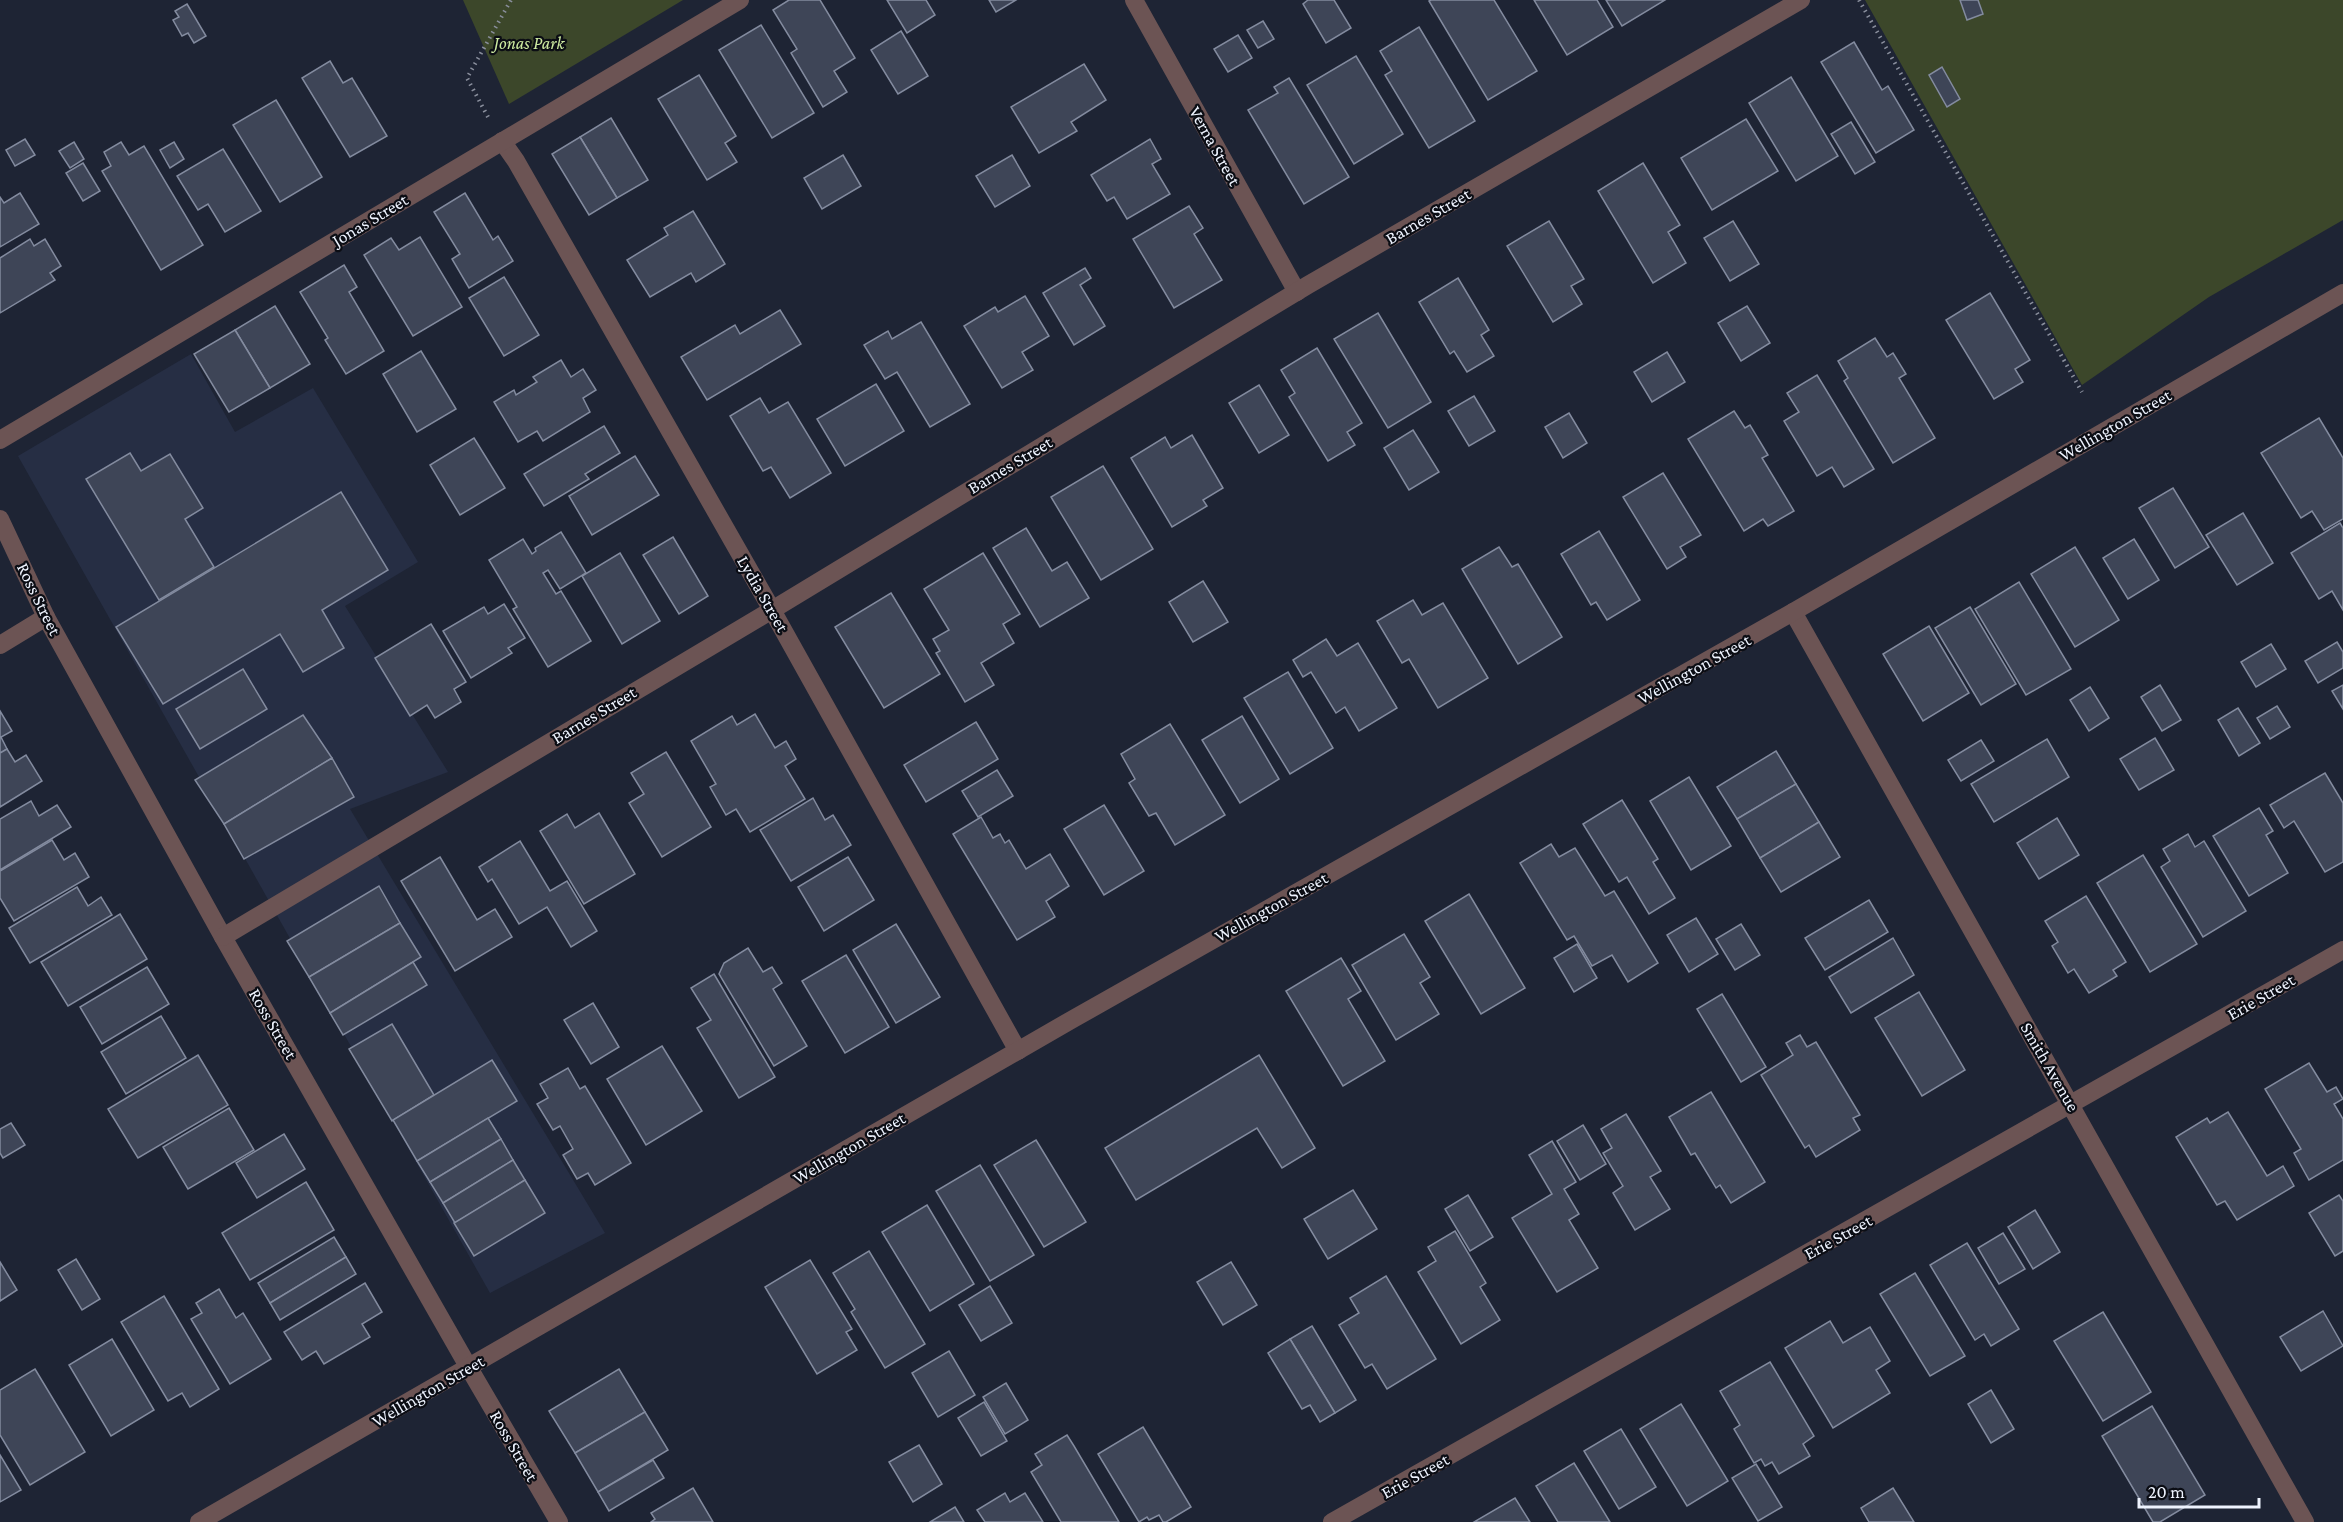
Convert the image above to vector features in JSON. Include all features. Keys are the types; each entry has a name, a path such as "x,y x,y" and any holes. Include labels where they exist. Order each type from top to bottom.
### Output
{"street":[{"name":"Jonas Street","path":"0,440 740,0"},
{"name":"Verna Street","path":"1134,0 1297,292"},
{"name":"Barnes Street","path":"223,937 772,610 1297,292 1802,0"},
{"name":"Lydia Street","path":"502,141 516,160 772,610 1018,1050"},
{"name":"Wellington Street","path":"199,1522 1018,1050 1793,612 2341,298"},
{"name":"Ross Street","path":"0,519 46,617 223,937 559,1522"},
{"name":"Smith Avenue","path":"1793,612 2305,1522"},
{"path":"0,645 46,617"},
{"name":"Erie Street","path":"1332,1522 2343,950"}],"path":[{"path":"502,141 467,78 511,0"},
{"path":"1851,3 1858,0 2082,392"}],"shaded area":[{"path":"191,354 235,432 313,388 418,562 345,606 448,772 350,809 605,1233 490,1293 18,456"}],"green space":[{"name":"Jonas Park","path":"463,0 683,0 509,104"},
{"path":"1865,0 2343,0 2343,220 2209,297 2082,385"}],"building":[{"path":"789,0 820,0 855,58 834,71 847,92 823,107 791,53 797,49 773,10"},
{"path":"887,0 926,0 935,15 907,33"},
{"path":"989,0 1016,0 996,12"},
{"path":"1308,0 1334,0 1351,28 1326,43 1303,4"},
{"path":"1494,0 1537,71 1488,100 1429,1"},
{"path":"1534,0 1597,0 1613,27 1567,55"},
{"path":"1606,0 1665,0 1622,26"},
{"path":"1960,0 1978,0 1983,14 1967,20"},
{"path":"187,4 206,36 194,43 188,33 182,36 173,20 179,17 175,11"},
{"path":"1263,21 1274,39 1258,48 1247,30"},
{"path":"761,25 814,113 772,138 719,50"},
{"path":"1419,27 1475,121 1429,148 1385,75 1392,71 1380,51"},
{"path":"901,31 928,76 898,94 871,50"},
{"path":"1238,35 1252,58 1228,72 1214,49"},
{"path":"1854,42 1882,90 1888,86 1914,130 1876,153 1821,62"},
{"path":"1356,56 1403,134 1354,164 1307,85"},
{"path":"330,61 343,83 352,78 387,136 350,157 302,78"},
{"path":"1084,64 1106,100 1071,122 1077,131 1039,153 1011,107"},
{"path":"1942,67 1960,99 1947,107 1929,75"},
{"path":"699,75 736,136 725,143 737,162 707,180 658,99"},
{"path":"1791,77 1838,156 1796,181 1749,103"},
{"path":"1289,78 1349,177 1304,204 1248,110 1278,93 1274,87"},
{"path":"276,100 322,177 280,202 233,125"},
{"path":"611,118 648,180 617,198 580,137"},
{"path":"1746,119 1778,171 1712,210 1681,158"},
{"path":"1851,122 1875,162 1855,174 1831,134"},
{"path":"580,137 617,198 589,215 552,154"},
{"path":"25,139 35,155 15,166 6,150"},
{"path":"1150,139 1161,159 1152,164 1170,194 1127,219 1114,197 1107,201 1091,175"},
{"path":"74,142 84,159 70,168 59,151"},
{"path":"121,142 129,155 144,146 203,245 161,270 102,171 111,166 104,152"},
{"path":"174,142 184,159 170,168 160,150"},
{"path":"223,149 261,211 225,232 208,204 198,210 177,176"},
{"path":"843,155 861,186 822,209 804,178"},
{"path":"1012,155 1030,186 995,207 976,176"},
{"path":"83,163 100,191 83,201 66,173"},
{"path":"1643,163 1680,225 1668,232 1686,263 1653,283 1598,191"},
{"path":"20,193 39,224 0,247 0,197 4,203"},
{"path":"465,193 493,240 498,236 513,261 469,288 452,259 460,254 434,212"},
{"path":"1189,206 1203,228 1194,234 1222,280 1174,308 1133,239"},
{"path":"693,211 725,264 696,282 691,273 650,297 627,260 668,235 664,228"},
{"path":"1549,221 1584,279 1571,286 1582,304 1553,322 1507,246"},
{"path":"1733,221 1759,264 1730,281 1704,238"},
{"path":"420,237 462,307 413,336 364,255 391,238 399,250"},
{"path":"30,239 34,246 45,239 61,266 50,273 55,280 0,313 0,258"},
{"path":"344,265 357,287 349,292 384,351 346,374 325,340 328,338 300,292"},
{"path":"1085,268 1091,278 1080,285 1105,326 1074,345 1043,293"},
{"path":"504,277 539,335 504,356 469,298"},
{"path":"1458,278 1489,330 1481,335 1494,356 1467,372 1454,351 1450,354 1419,302"},
{"path":"1990,293 2030,360 2015,369 2023,382 1994,399 1946,320"},
{"path":"1025,296 1049,336 1022,352 1033,370 1002,388 964,326 995,307 998,312"},
{"path":"275,306 310,364 270,388 235,330"},
{"path":"1747,306 1770,343 1741,361 1718,323"},
{"path":"780,310 801,344 707,400 681,357 735,325 740,334"},
{"path":"1378,313 1431,402 1388,428 1334,339"},
{"path":"921,322 970,404 930,427 897,372 885,379 864,345 888,331 892,339"},
{"path":"235,330 270,388 229,412 194,354"},
{"path":"1875,338 1887,357 1893,353 1906,374 1899,378 1935,438 1893,463 1844,381 1848,378 1838,361"},
{"path":"1317,348 1362,423 1347,432 1355,445 1328,461 1289,397 1295,393 1281,370"},
{"path":"421,351 456,409 417,432 383,374"},
{"path":"1667,352 1685,382 1652,402 1634,372"},
{"path":"561,360 571,377 583,369 596,390 583,398 590,412 543,441 537,431 518,442 494,402 514,390 516,395 537,382 533,377"},
{"path":"1817,375 1874,469 1844,487 1832,467 1817,476 1784,421 1799,412 1787,393"},
{"path":"876,384 904,431 845,466 817,419"},
{"path":"1259,385 1289,435 1259,453 1229,403"},
{"path":"1474,396 1495,431 1469,446 1448,411"},
{"path":"760,398 769,413 788,402 831,473 790,498 771,467 763,471 730,416"},
{"path":"1734,411 1745,428 1750,425 1768,455 1762,458 1794,511 1768,526 1763,519 1744,531 1688,439"},
{"path":"1569,413 1587,443 1563,458 1545,427"},
{"path":"2319,418 2343,458 2343,519 2324,530 2312,511 2301,518 2261,453"},
{"path":"604,426 620,453 585,474 589,479 544,506 524,474"},
{"path":"1413,430 1439,472 1409,490 1384,448"},
{"path":"1192,435 1223,488 1203,500 1207,506 1172,527 1131,458 1165,437 1171,448"},
{"path":"474,438 505,488 460,515 430,465"},
{"path":"130,453 141,471 170,454 203,508 185,519 214,567 159,600 86,479"},
{"path":"635,456 659,495 592,535 569,496"},
{"path":"1103,466 1153,549 1101,580 1051,497"},
{"path":"1663,473 1701,535 1680,547 1686,557 1667,569 1623,497"},
{"path":"2173,488 2209,547 2175,568 2139,508"},
{"path":"341,492 388,570 322,610 344,648 303,672 280,634 163,704 116,627"},
{"path":"2243,513 2273,563 2237,585 2206,535"},
{"path":"2340,523 2343,528 2343,610 2332,591 2319,599 2291,553"},
{"path":"1026,528 1052,571 1067,562 1089,598 1040,627 993,548"},
{"path":"1599,531 1640,600 1607,620 1596,602 1591,605 1561,554"},
{"path":"561,532 586,573 560,589 548,570 543,573 556,594 561,591 591,641 548,667 513,609 517,607 489,560 523,539 532,554 536,551 535,548"},
{"path":"673,537 708,596 679,614 643,555"},
{"path":"2134,539 2159,580 2128,599 2103,558"},
{"path":"1499,547 1512,567 1518,564 1562,637 1518,664 1462,569"},
{"path":"2075,547 2119,620 2075,647 2031,574"},
{"path":"620,553 660,621 622,644 582,576"},
{"path":"983,553 1020,614 1003,624 1014,643 981,663 994,685 965,702 936,653 940,651 933,639 949,630 924,589"},
{"path":"1203,581 1228,622 1193,642 1169,602"},
{"path":"2019,582 2071,669 2026,695 1975,609"},
{"path":"891,593 940,674 884,708 835,627"},
{"path":"1413,600 1422,615 1443,603 1488,678 1438,708 1409,659 1402,663 1377,621"},
{"path":"504,604 525,638 508,648 512,653 471,678 443,631 484,607 488,614"},
{"path":"1970,607 2016,684 1981,705 1935,628"},
{"path":"431,624 466,682 454,689 461,702 435,718 427,705 410,716 375,658"},
{"path":"1929,626 1969,693 1923,721 1883,654"},
{"path":"1326,639 1337,656 1358,643 1397,708 1359,731 1345,707 1336,713 1311,672 1303,677 1293,660"},
{"path":"2337,642 2343,652 2343,668 2318,683 2305,661"},
{"path":"2271,644 2286,669 2256,687 2241,662"},
{"path":"243,669 267,709 200,749 176,709"},
{"path":"1288,672 1333,748 1290,774 1244,698"},
{"path":"2160,685 2181,720 2162,731 2141,697"},
{"path":"2343,685 2343,709 2332,691"},
{"path":"2090,687 2109,718 2089,731 2070,700"},
{"path":"2277,706 2290,727 2270,739 2257,718"},
{"path":"2238,708 2260,743 2239,756 2218,720"},
{"path":"0,711 12,731 1,737 7,749 0,753"},
{"path":"755,714 775,748 786,741 796,759 785,766 805,799 750,832 736,809 726,815 710,787 716,784 691,741 732,716 737,725"},
{"path":"303,715 332,758 224,824 195,780"},
{"path":"1242,716 1279,779 1240,803 1202,740"},
{"path":"976,722 998,759 926,802 904,765"},
{"path":"1170,724 1225,815 1175,845 1156,813 1149,816 1129,783 1135,779 1121,754"},
{"path":"2155,738 2174,770 2139,790 2120,759"},
{"path":"2047,739 2069,777 1994,822 1971,784"},
{"path":"1981,740 1994,761 1961,781 1948,760"},
{"path":"7,749 15,762 26,755 42,781 0,807 0,753"},
{"path":"1776,751 1796,784 1737,819 1717,787"},
{"path":"666,752 711,827 662,857 629,803 644,794 631,773"},
{"path":"332,758 354,797 244,859 224,824"},
{"path":"997,770 1013,796 978,817 962,791"},
{"path":"2325,773 2343,803 2343,862 2325,872 2294,821 2284,828 2270,805"},
{"path":"1689,777 1731,846 1691,870 1650,801"},
{"path":"1796,784 1819,822 1760,858 1737,819"},
{"path":"813,798 825,820 833,815 851,845 791,881 760,830"},
{"path":"1622,800 1658,859 1653,862 1675,898 1649,914 1627,877 1619,882 1583,824"},
{"path":"31,801 39,816 57,805 71,827 0,870 0,819"},
{"path":"1104,805 1144,871 1104,895 1064,829"},
{"path":"2259,808 2273,831 2266,835 2288,873 2249,896 2213,836"},
{"path":"599,813 635,874 584,904 540,831 567,814 575,828"},
{"path":"981,817 993,838 1000,834 1005,843 1009,840 1026,869 1050,854 1069,886 1046,901 1055,917 1017,940 953,834"},
{"path":"2057,818 2079,855 2039,879 2017,843"},
{"path":"1819,822 1840,857 1781,892 1760,858"},
{"path":"2188,834 2195,847 2204,841 2246,911 2203,937 2161,867 2170,861 2163,849"},
{"path":"52,840 64,860 75,853 89,877 14,921 0,898 0,871"},
{"path":"520,841 550,891 567,881 597,931 571,947 547,907 519,924 492,879 488,882 479,867"},
{"path":"1551,844 1559,857 1575,848 1605,896 1614,891 1658,963 1628,982 1612,955 1592,966 1574,936 1567,940 1520,863"},
{"path":"2143,855 2197,944 2150,972 2097,883"},
{"path":"440,857 477,920 495,909 512,937 455,971 401,881"},
{"path":"848,857 874,900 824,931 798,887"},
{"path":"379,886 400,923 309,977 287,941"},
{"path":"77,887 88,906 101,897 112,915 30,963 9,928"},
{"path":"1469,894 1525,988 1481,1014 1425,921"},
{"path":"2086,896 2126,962 2113,970 2117,976 2089,993 2074,969 2068,973 2052,946 2058,942 2045,921"},
{"path":"1869,900 1888,932 1825,970 1805,938"},
{"path":"120,914 147,959 68,1006 41,962"},
{"path":"1696,918 1718,954 1689,972 1667,935"},
{"path":"400,923 421,957 330,1013 309,977"},
{"path":"896,924 940,997 896,1023 853,950"},
{"path":"1741,924 1760,955 1735,970 1716,939"},
{"path":"1404,934 1430,977 1420,983 1439,1014 1396,1040 1352,965"},
{"path":"1893,938 1914,975 1851,1013 1829,977"},
{"path":"1577,944 1597,978 1574,992 1554,958"},
{"path":"748,948 763,972 772,967 782,983 773,989 807,1046 774,1066 719,974 724,963"},
{"path":"846,955 889,1027 845,1053 802,981"},
{"path":"1341,958 1361,991 1348,999 1385,1061 1343,1086 1286,991"},
{"path":"413,962 427,985 343,1035 330,1013"},
{"path":"147,967 169,1004 102,1044 80,1007"},
{"path":"714,974 775,1077 739,1098 697,1028 711,1020 691,988"},
{"path":"1919,992 1965,1070 1922,1096 1875,1018"},
{"path":"1722,994 1766,1067 1741,1082 1697,1009"},
{"path":"593,1003 619,1047 591,1064 564,1020"},
{"path":"161,1016 186,1058 126,1094 101,1052"},
{"path":"392,1024 434,1095 392,1121 349,1049"},
{"path":"1800,1035 1807,1047 1816,1042 1860,1115 1853,1118 1860,1130 1816,1157 1809,1145 1805,1148 1761,1075 1793,1055 1786,1043"},
{"path":"662,1046 702,1111 646,1145 607,1079"},
{"path":"198,1055 228,1105 138,1158 108,1109"},
{"path":"1259,1055 1315,1148 1282,1168 1257,1128 1136,1200 1105,1148"},
{"path":"492,1060 517,1101 417,1161 393,1120"},
{"path":"2309,1063 2327,1092 2336,1087 2343,1099 2334,1104 2343,1119 2343,1160 2309,1180 2294,1153 2301,1149 2265,1089"},
{"path":"568,1068 580,1089 585,1086 631,1163 595,1185 588,1173 577,1179 563,1155 573,1149 560,1126 553,1130 537,1104 548,1098 540,1084"},
{"path":"1711,1092 1765,1182 1731,1203 1720,1185 1716,1188 1695,1153 1691,1155 1669,1117"},
{"path":"229,1108 254,1150 188,1189 163,1147"},
{"path":"2228,1112 2267,1176 2283,1166 2294,1186 2237,1220 2225,1201 2217,1205 2176,1137 2207,1118 2210,1123"},
{"path":"1626,1114 1661,1171 1650,1177 1670,1209 1635,1230 1613,1193 1623,1186 1603,1153 1612,1148 1601,1129"},
{"path":"488,1118 501,1139 430,1182 417,1161"},
{"path":"11,1123 25,1145 3,1158 0,1153 0,1129"},
{"path":"1583,1125 1606,1164 1580,1180 1557,1141"},
{"path":"284,1134 305,1169 257,1198 236,1163"},
{"path":"501,1139 513,1160 443,1203 430,1182"},
{"path":"1036,1140 1086,1222 1044,1247 994,1165"},
{"path":"1552,1141 1576,1182 1564,1189 1579,1214 1569,1220 1598,1268 1557,1292 1512,1218 1552,1194 1529,1155"},
{"path":"513,1160 525,1180 455,1223 443,1203"},
{"path":"980,1165 1034,1255 990,1281 936,1191"},
{"path":"525,1180 545,1213 474,1256 454,1223"},
{"path":"306,1182 334,1230 250,1280 222,1233"},
{"path":"1353,1190 1377,1229 1328,1259 1304,1219"},
{"path":"1468,1195 1493,1237 1470,1251 1445,1209"},
{"path":"2339,1195 2343,1201 2343,1251 2335,1256 2309,1213"},
{"path":"927,1205 974,1284 930,1311 882,1232"},
{"path":"2035,1210 2060,1252 2033,1269 2008,1227"},
{"path":"1455,1231 1486,1283 1480,1287 1500,1320 1461,1344 1418,1272 1436,1261 1428,1247"},
{"path":"2003,1233 2025,1269 1999,1284 1978,1248"},
{"path":"334,1237 346,1257 270,1303 258,1283"},
{"path":"1967,1243 2019,1329 1991,1346 1984,1334 1975,1340 1930,1265"},
{"path":"869,1251 925,1344 885,1368 851,1312 855,1309 833,1273"},
{"path":"346,1257 356,1274 280,1320 270,1303"},
{"path":"76,1259 100,1299 82,1310 58,1270"},
{"path":"810,1260 852,1329 846,1332 857,1350 817,1374 765,1287"},
{"path":"0,1262 17,1290 0,1301"},
{"path":"1231,1262 1257,1305 1223,1325 1197,1282"},
{"path":"1915,1273 1965,1356 1930,1376 1880,1294"},
{"path":"1386,1276 1436,1359 1387,1389 1372,1364 1365,1368 1339,1325 1359,1313 1350,1298"},
{"path":"365,1283 382,1312 362,1324 370,1337 324,1364 316,1351 302,1360 284,1332"},
{"path":"990,1286 1012,1323 981,1341 959,1305"},
{"path":"219,1289 236,1318 243,1313 271,1359 230,1384 191,1319 202,1313 196,1303"},
{"path":"164,1296 219,1389 190,1407 182,1393 168,1401 121,1322"},
{"path":"2323,1311 2343,1346 2301,1371 2280,1337"},
{"path":"2103,1312 2151,1392 2103,1421 2054,1341"},
{"path":"1830,1321 1843,1343 1870,1327 1890,1361 1876,1370 1890,1393 1833,1428 1785,1348"},
{"path":"1312,1326 1356,1400 1335,1413 1290,1339"},
{"path":"112,1339 154,1410 111,1436 69,1365"},
{"path":"1290,1339 1335,1413 1320,1422 1310,1405 1302,1409 1268,1353"},
{"path":"949,1351 975,1395 938,1417 912,1373"},
{"path":"1770,1362 1814,1436 1803,1444 1810,1456 1779,1474 1772,1462 1765,1466 1761,1459 1754,1463 1734,1429 1740,1425 1720,1391"},
{"path":"35,1369 85,1452 30,1485 0,1435 0,1390"},
{"path":"619,1369 645,1412 575,1453 549,1411"},
{"path":"1006,1383 1028,1420 1005,1434 983,1397"},
{"path":"1991,1390 2014,1429 1991,1443 1968,1404"},
{"path":"984,1402 1007,1441 981,1456 958,1418"},
{"path":"1681,1404 1728,1481 1687,1506 1640,1429"},
{"path":"2152,1406 2205,1495 2160,1522 2153,1522 2102,1436"},
{"path":"645,1412 668,1450 598,1492 575,1453"},
{"path":"1143,1427 1191,1507 1166,1522 1163,1522 1159,1515 1149,1520 1147,1517 1139,1522 1098,1454"},
{"path":"1621,1429 1656,1487 1619,1509 1584,1451"},
{"path":"1067,1435 1119,1522 1061,1522 1031,1472 1042,1465 1035,1454"},
{"path":"919,1445 942,1484 913,1502 889,1462"},
{"path":"0,1455 21,1490 0,1502"},
{"path":"653,1460 664,1478 609,1511 598,1492"},
{"path":"1574,1463 1610,1522 1558,1522 1536,1486"},
{"path":"1756,1464 1782,1507 1758,1521 1732,1478"},
{"path":"693,1488 713,1522 651,1522 655,1519 651,1513"},
{"path":"1893,1488 1914,1522 1869,1522 1861,1508"},
{"path":"1005,1493 1010,1502 1025,1493 1043,1522 985,1522 977,1510"},
{"path":"1515,1498 1530,1522 1474,1522"},
{"path":"955,1507 964,1522 930,1522"}]}
